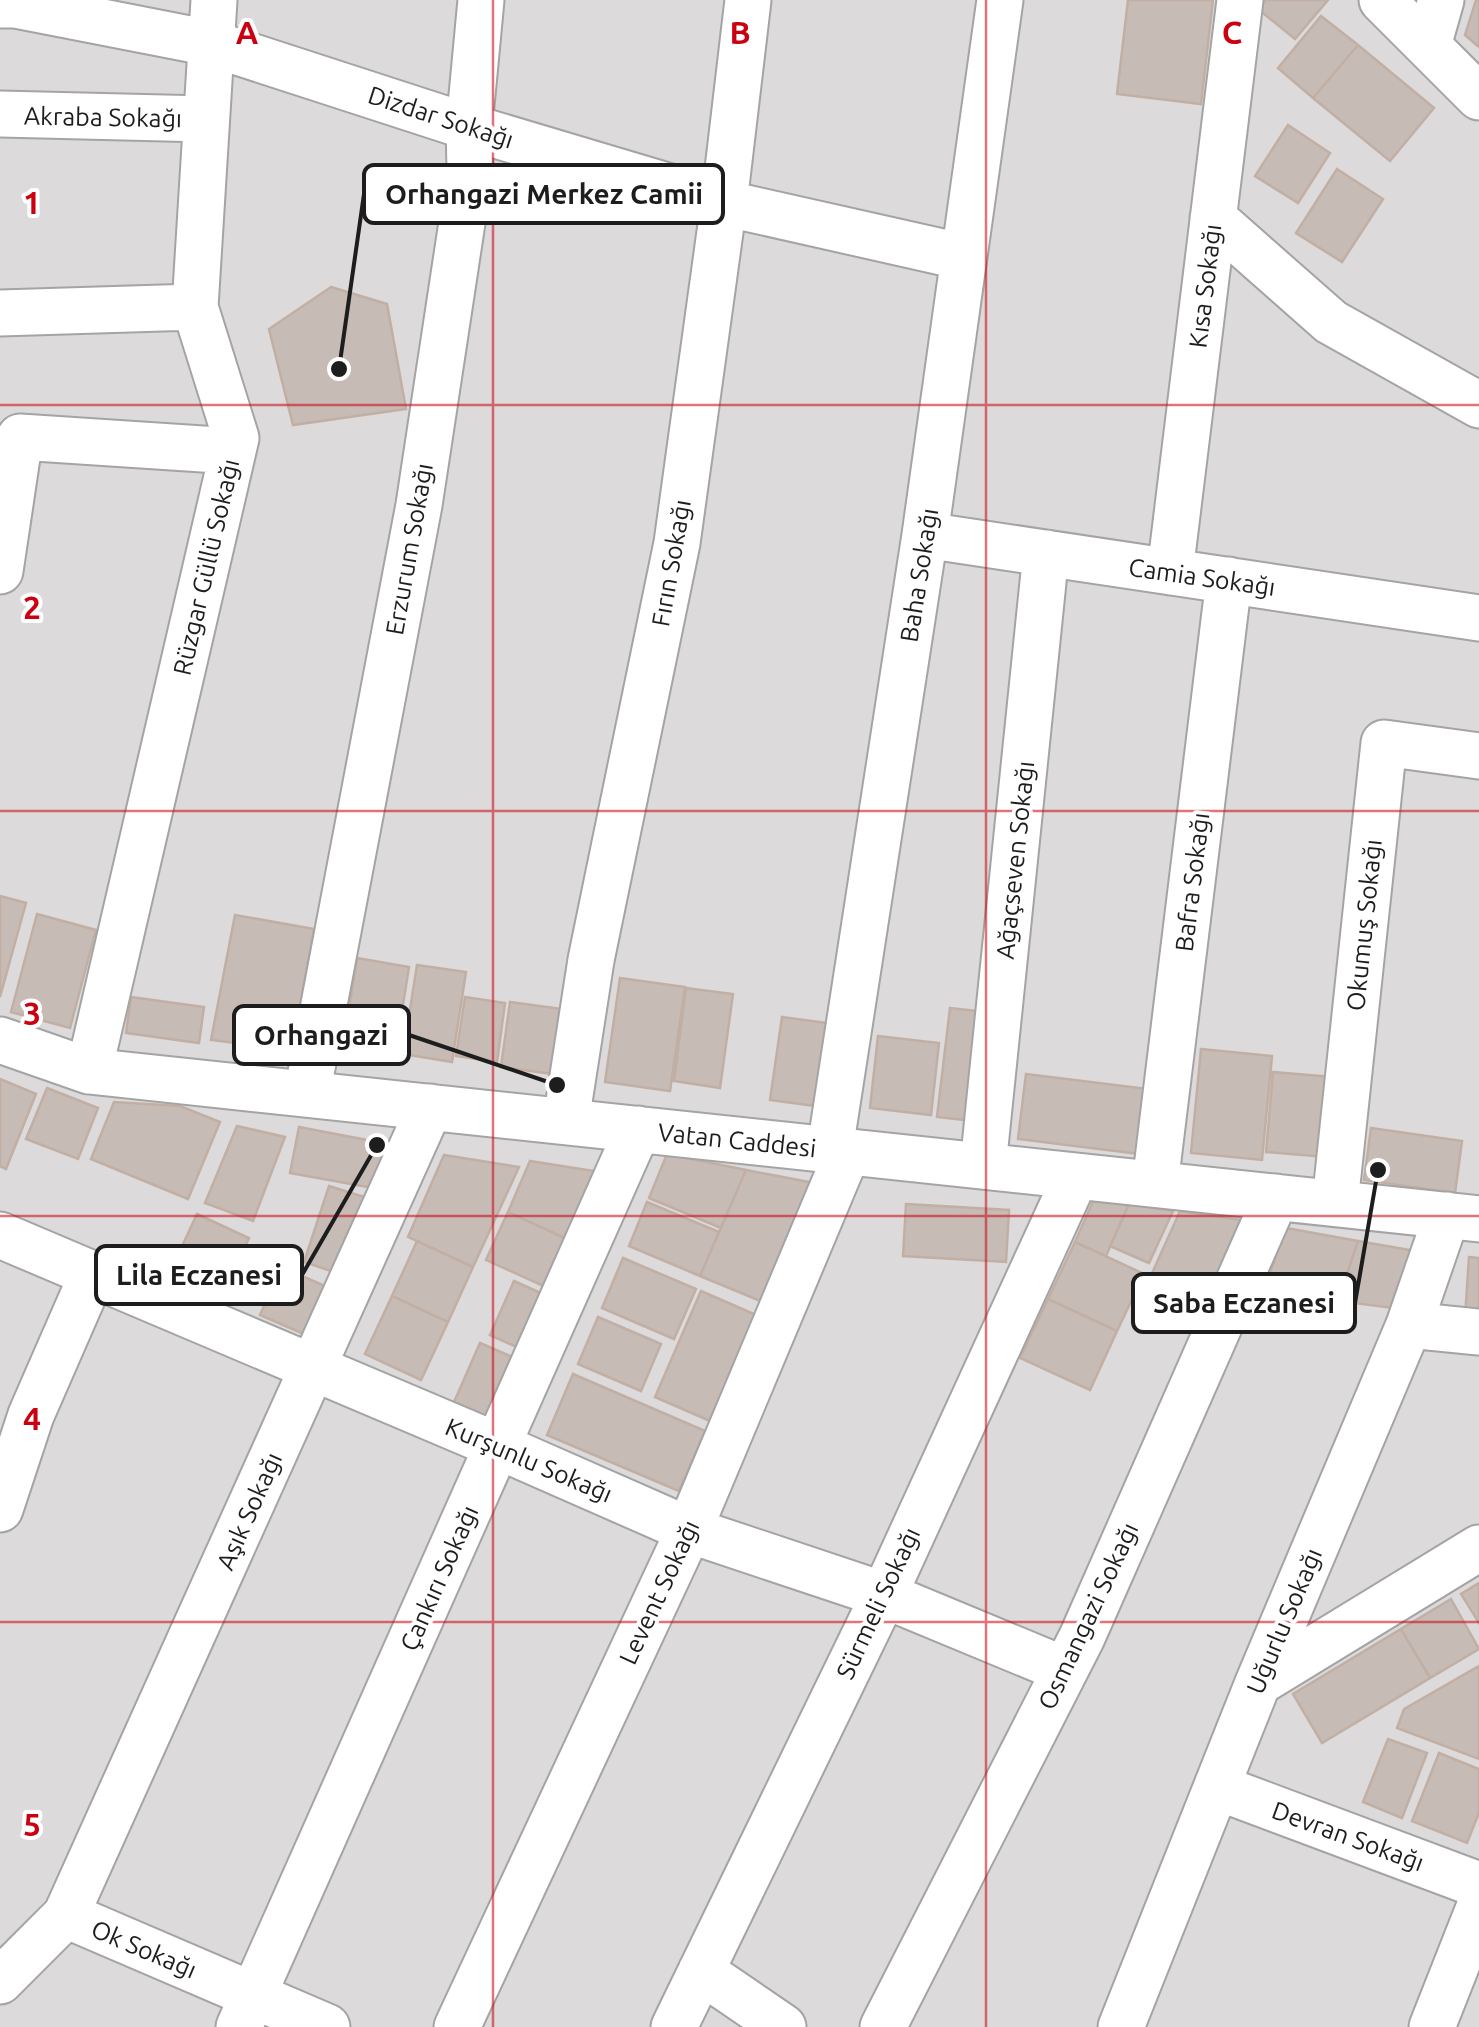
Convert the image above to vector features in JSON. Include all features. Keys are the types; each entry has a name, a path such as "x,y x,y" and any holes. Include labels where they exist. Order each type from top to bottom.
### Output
{"street":[{"name":"Erzurum Sokağı","path":"306,1094 418,505 470,170 469,127 480,0"},
{"name":"Fırın Sokağı","path":"566,1121 591,960 677,543 748,0"},
{"name":"Baha Sokağı","path":"839,1150 1000,0"},
{"name":"Kısa Sokağı","path":"1170,572 1240,0"},
{"path":"1382,0 1479,97"},
{"path":"1428,46 1441,0"},
{"name":"Dizdar Sokağı","path":"10,3 212,22 469,127 724,202 964,257"},
{"name":"Rüzgar Güllü Sokağı","path":"89,1070 236,438 195,307 212,22"},
{"name":"Akraba Sokağı","path":"0,114 206,119"},
{"path":"1213,218 1331,322 1479,405"},
{"path":"0,314 195,307"},
{"path":"0,571 20,437 233,451"},
{"name":"Camia Sokağı","path":"925,534 1479,618"},
{"name":"Ağaçseven Sokağı","path":"983,1166 1046,553"},
{"name":"Bafra Sokağı","path":"1155,1184 1229,580"},
{"name":"Okumuş Sokağı","path":"1335,1204 1384,743 1479,756"},
{"name":"Vatan Caddesi","path":"0,1040 89,1070 1463,1217"},
{"name":"Aşık Sokağı","path":"66,1915 430,1107"},
{"name":"Çankırı Sokağı","path":"246,2011 638,1129"},
{"name":"Levent Sokağı","path":"457,2027 689,1530 839,1150"},
{"name":"Sürmeli Sokağı","path":"674,2027 884,1595 1076,1176"},
{"name":"Osmangazi Sokağı","path":"882,2027 1082,1637 1276,1197"},
{"name":"Uğurlu Sokağı","path":"1120,2027 1258,1683 1410,1324 1463,1217"},
{"name":"Kurşunlu Sokağı","path":"0,1234 689,1530 884,1595 1065,1670"},
{"path":"0,1508 32,1416 94,1273"},
{"path":"1410,1324 1479,1332"},
{"path":"1258,1683 1479,1548"},
{"name":"Devran Sokağı","path":"1216,1787 1479,1885"},
{"path":"1432,2027 1479,1908"},
{"name":"Ok Sokağı","path":"0,1981 66,1915 246,2011"},
{"path":"701,1971 783,2027"},
{"path":"246,2011 327,2027"}],"shaded area":[{"path":"0,0 1479,0 1479,2027 0,2027"}],"building":[{"path":"1128,0 1213,0 1201,104 1117,94"},
{"path":"1266,0 1328,0 1295,39 1258,9"},
{"path":"1479,0 1479,47 1465,35"},
{"path":"1321,16 1358,45 1313,98 1278,68"},
{"path":"1358,45 1434,108 1390,161 1313,98"},
{"path":"1288,125 1330,153 1298,203 1255,176"},
{"path":"1337,169 1383,199 1342,262 1296,233"},
{"path":"331,287 387,304 406,409 293,425 269,329"},
{"path":"0,896 26,903 0,997"},
{"path":"37,914 96,930 70,1028 11,1012"},
{"path":"235,915 314,929 292,1050 211,1040"},
{"path":"357,958 409,967 395,1055 343,1046"},
{"path":"417,965 466,972 452,1062 403,1054"},
{"path":"620,978 685,987 670,1091 605,1082"},
{"path":"686,988 733,994 720,1088 674,1081"},
{"path":"131,997 204,1007 199,1043 126,1033"},
{"path":"465,997 505,1003 497,1062 456,1056"},
{"path":"510,1002 562,1009 553,1074 501,1067"},
{"path":"950,1008 986,1012 974,1121 937,1117"},
{"path":"782,1017 842,1025 830,1108 770,1100"},
{"path":"878,1036 939,1043 931,1115 870,1108"},
{"path":"1201,1049 1272,1056 1262,1160 1191,1153"},
{"path":"1273,1072 1332,1077 1325,1157 1266,1152"},
{"path":"1026,1074 1148,1089 1140,1154 1018,1139"},
{"path":"0,1079 36,1094 6,1169 0,1166"},
{"path":"47,1088 98,1108 78,1159 26,1139"},
{"path":"114,1102 180,1106 220,1122 188,1199 91,1159"},
{"path":"237,1126 285,1137 253,1221 205,1203"},
{"path":"299,1127 388,1144 379,1189 290,1173"},
{"path":"1371,1128 1462,1141 1455,1193 1364,1180"},
{"path":"667,1154 746,1170 721,1228 649,1198"},
{"path":"444,1155 519,1167 473,1267 408,1237"},
{"path":"530,1161 600,1172 569,1240 508,1212"},
{"path":"746,1170 814,1183 763,1302 700,1276"},
{"path":"329,1186 371,1199 346,1276 304,1262"},
{"path":"1094,1199 1129,1204 1106,1256 1075,1242"},
{"path":"647,1202 719,1232 700,1276 629,1246"},
{"path":"906,1204 1009,1210 1006,1262 903,1256"},
{"path":"1129,1204 1173,1211 1149,1263 1110,1246"},
{"path":"1180,1211 1241,1220 1191,1333 1136,1309"},
{"path":"508,1212 569,1240 548,1288 486,1260"},
{"path":"197,1214 249,1238 230,1279 178,1255"},
{"path":"1286,1228 1358,1241 1338,1301 1269,1276"},
{"path":"417,1241 473,1267 448,1322 392,1296"},
{"path":"1358,1241 1421,1252 1401,1309 1338,1301"},
{"path":"1075,1242 1144,1274 1117,1331 1048,1299"},
{"path":"1469,1257 1479,1258 1479,1319 1465,1318"},
{"path":"623,1258 696,1289 674,1339 602,1308"},
{"path":"281,1267 332,1289 311,1337 260,1315"},
{"path":"514,1281 545,1295 521,1349 490,1335"},
{"path":"701,1291 756,1315 710,1421 655,1397"},
{"path":"392,1296 448,1322 421,1380 365,1354"},
{"path":"1048,1299 1117,1331 1090,1390 1020,1358"},
{"path":"598,1317 661,1344 641,1391 578,1364"},
{"path":"480,1343 517,1359 490,1418 454,1402"},
{"path":"573,1374 705,1431 679,1491 547,1435"},
{"path":"1479,1583 1479,1623 1461,1594"},
{"path":"1451,1599 1479,1649 1430,1678 1401,1629"},
{"path":"1401,1629 1430,1678 1322,1743 1293,1694"},
{"path":"1479,1666 1479,1759 1397,1728 1404,1709"},
{"path":"1388,1739 1427,1753 1402,1818 1363,1802"},
{"path":"1439,1753 1479,1769 1479,1813 1467,1843 1412,1821"}],"place":[{"name":"Orhangazi Merkez Camii","path":"339,369"},
{"name":"Orhangazi","path":"557,1085"},
{"name":"Lila Eczanesi","path":"377,1145"},
{"name":"Saba Eczanesi","path":"1378,1170"}]}
